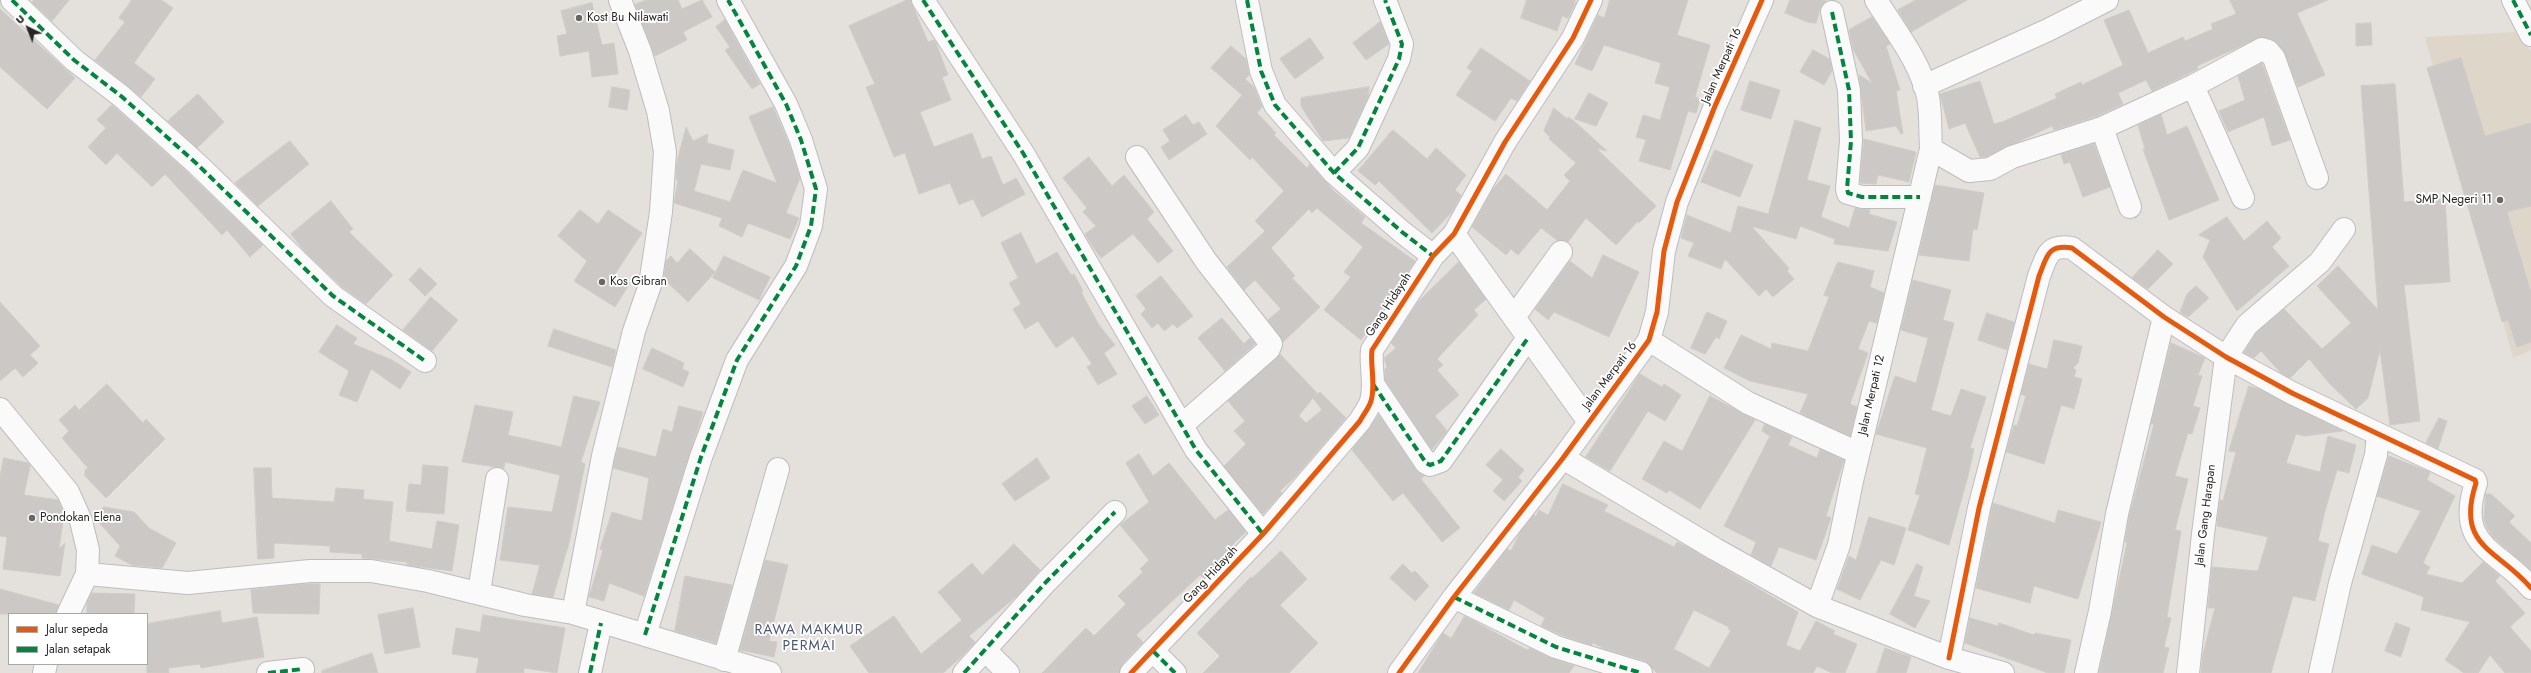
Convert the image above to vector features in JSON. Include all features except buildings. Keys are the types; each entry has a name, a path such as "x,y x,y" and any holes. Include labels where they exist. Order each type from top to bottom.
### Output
{"street":[{"path":"12,0 74,60 121,96 197,164 333,296 425,361"},
{"path":"645,635 701,457 737,360 796,266 811,226 816,189 801,140 786,104 728,0"},
{"path":"923,0 1023,153 1182,425 1212,472 1264,534"},
{"path":"1247,0 1261,71 1275,105 1334,173 1433,256"},
{"path":"1334,173 1358,148 1399,59 1402,44 1385,0"},
{"name":"Gang Hidayah","path":"1132,673 1264,534 1360,421 1371,401 1373,384 1370,366 1372,350 1433,256 1454,234 1505,142 1572,38 1591,0"},
{"name":"Jalan Merpati 16","path":"1399,673 1454,597 1563,458 1649,340 1657,312 1664,251 1677,202 1715,106 1762,0"},
{"name":"Jalan Merpati 12","path":"1817,606 1839,546 1858,453 1932,150 1928,98 1924,86 1905,44 1876,0"},
{"path":"1924,86 2048,30 2107,0"},
{"path":"2513,0 2531,35"},
{"path":"573,613 603,456 634,331 650,285 661,212 665,152 658,111 627,2"},
{"path":"1832,12 1849,90 1851,140 1847,180 1848,193 1862,197 1920,197"},
{"path":"1932,150 1969,171 1990,170 2012,157 2102,128 2193,86 2262,49 2268,51 2274,58 2317,178"},
{"path":"2193,86 2243,198"},
{"path":"2102,128 2130,207"},
{"path":"1137,157 1206,261 1271,344 1269,349 1182,425"},
{"path":"2226,357 2247,325 2320,262 2344,229"},
{"path":"1454,234 1589,422"},
{"path":"1949,658 1979,508 2039,276 2046,257 2056,248 2072,248 2164,317 2226,357 2292,393 2474,480 2476,483 2469,520 2480,543 2531,588"},
{"path":"1514,317 1561,252"},
{"path":"2086,673 2100,611 2117,514 2164,317"},
{"path":"1373,384 1426,463 1430,465 1441,461 1528,338"},
{"path":"1649,340 1748,403 1858,453"},
{"name":"Jalan Gang Harapan","path":"2188,673 2203,534 2226,357"},
{"path":"0,409 68,492 82,521 88,550 87,574 68,613"},
{"path":"2320,673 2340,583 2376,455 2378,435"},
{"path":"1563,458 1708,545 1817,606 1949,658 2002,673"},
{"path":"724,660 778,469"},
{"path":"480,592 497,479"},
{"path":"964,673 1115,512"},
{"path":"87,574 188,583 310,571 350,570 428,581 480,592 525,604 573,613 601,623 770,673"},
{"path":"1454,597 1556,647 1640,673"},
{"path":"590,673 601,623"},
{"path":"985,650 1008,673"},
{"path":"1153,651 1175,673"},
{"path":"268,673 303,669"}],"shaded area":[{"name":"SMP Negeri 11","path":"2515,32 2531,51 2531,350 2513,358 2425,37"}],"marked path":[{"path":"12,0 74,60 121,96 197,164 333,296 425,361"},
{"path":"645,635 701,457 737,360 796,266 811,226 816,189 801,140 786,104 728,0"},
{"path":"923,0 1023,153 1196,450 1263,534"},
{"path":"1247,0 1261,71 1275,105 1334,173 1402,232 1433,256"},
{"path":"1334,173 1358,148 1399,59 1402,44 1385,0"},
{"path":"2513,0 2531,35"},
{"path":"1832,12 1849,90 1851,141 1847,189 1848,193 1862,197 1920,197"},
{"path":"1373,384 1426,463 1430,465 1441,461 1528,338"},
{"path":"964,673 1046,582 1115,512"},
{"path":"1454,597 1556,647 1641,673"},
{"path":"590,673 601,623"},
{"path":"1153,651 1175,673"},
{"path":"268,673 303,669"}],"cycle path":[{"path":"1131,673 1263,534 1360,421 1371,401 1373,382 1372,350 1433,256 1454,234 1505,142 1573,38 1591,0"},
{"path":"1399,673 1454,597 1563,458 1649,340 1657,312 1664,251 1677,202 1715,106 1762,0"},
{"path":"1949,658 1979,508 2039,276 2049,253 2057,248 2064,247 2072,248 2164,317 2226,357 2292,393 2475,480 2476,483 2471,504 2471,521 2475,534 2483,545 2531,588"}],"place":[{"name":"Kost Bu Nilawati","path":"579,18"},
{"name":"SMP Negeri 11","path":"2500,200"},
{"name":"Kos Gibran","path":"602,282"},
{"name":"Pondokan Elena","path":"32,518"}],"district":[{"name":"RAWA MAKMUR PERMAI","path":"809,640"}]}
